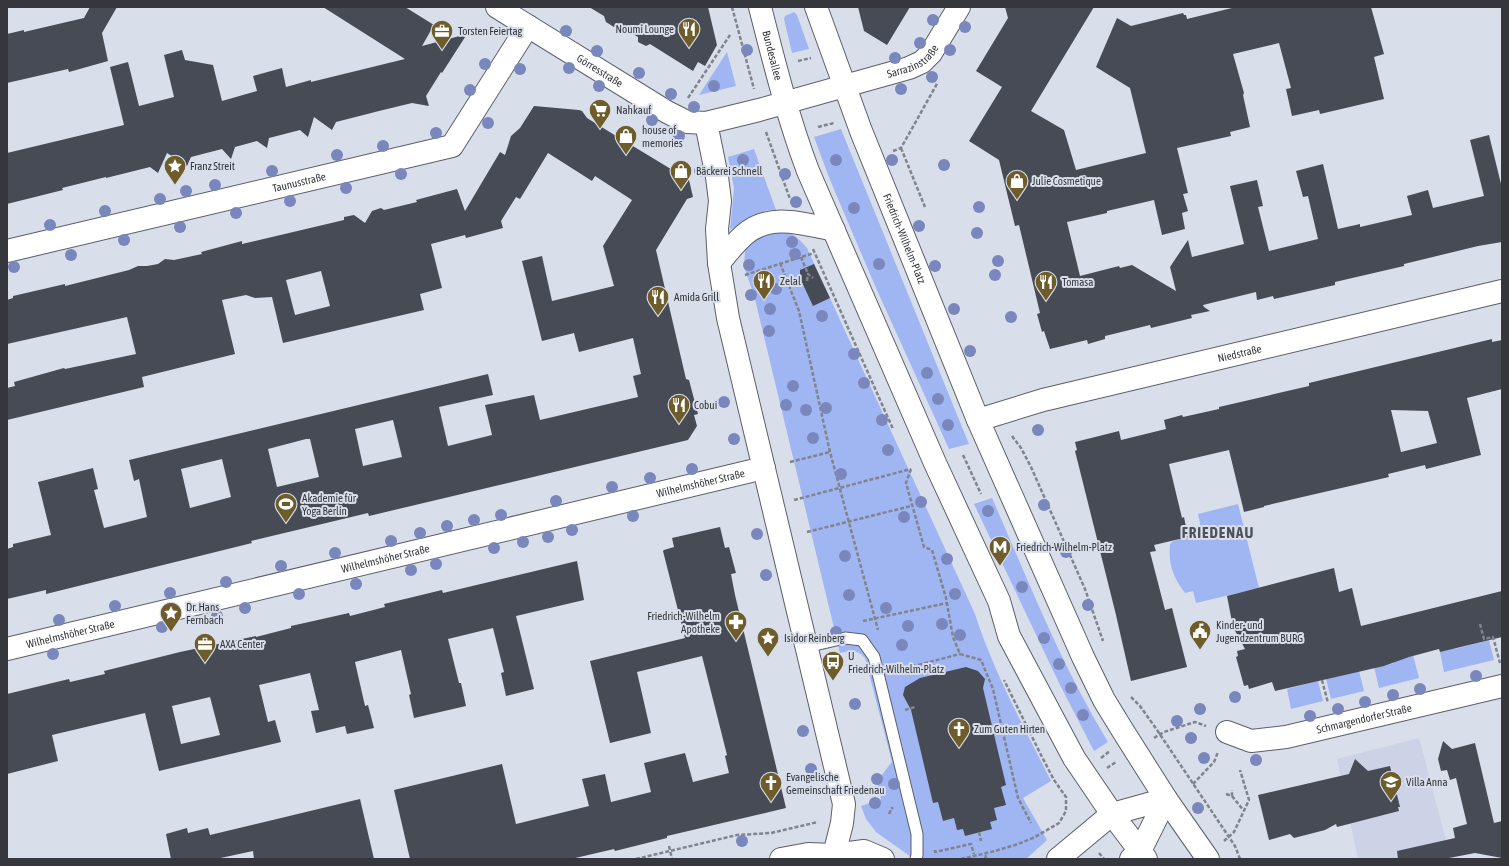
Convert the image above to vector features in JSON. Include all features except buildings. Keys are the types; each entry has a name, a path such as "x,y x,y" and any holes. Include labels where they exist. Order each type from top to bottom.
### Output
{"street":[{"name":"Görresstraße","path":"497,7 667,112 687,122 706,123"},
{"path":"816,7 844,87"},
{"name":"Sarrazinstraße","path":"786,103 894,73 922,62 931,53 959,7"},
{"name":"Bundesallee","path":"765,8 786,103"},
{"name":"Taunusstraße","path":"7,251 452,146 528,26"},
{"name":"Friedrich-Wilhelm-Platz","path":"844,87 998,469 1083,657 1104,700 1166,799 1213,852"},
{"path":"835,857 842,823 844,804 728,318 720,272 717,229 720,201 717,177 706,123 786,103 797,142 808,171 935,463 999,601 1009,636 1074,758 1139,856"},
{"path":"720,272 744,235 761,224 790,221 834,230"},
{"name":"Niedstraße","path":"978,420 1050,399 1502,290"},
{"name":"Wilhelmshöher Straße","path":"7,649 764,468"},
{"name":"Schmargendorfer Straße","path":"1227,732 1251,741 1286,737 1502,686"},
{"path":"1058,859 1112,814 1166,799"},
{"path":"1139,856 1166,799"},
{"path":"781,859 808,854 835,857 864,851 883,859"}],"lane":[{"path":"806,647 844,638 862,640 874,657 917,834 916,859"}],"path":[{"path":"732,7 746,62"},
{"path":"688,98 730,35"},
{"path":"793,62 814,58"},
{"path":"892,151 901,148 938,82"},
{"path":"811,129 837,122"},
{"path":"901,148 925,207"},
{"path":"771,149 793,206"},
{"path":"720,272 780,264 814,253"},
{"path":"801,257 808,274 813,278"},
{"path":"780,264 799,311 830,452 878,628"},
{"path":"807,281 808,274"},
{"path":"1008,431 1031,467 1085,589 1103,642"},
{"path":"790,462 830,452"},
{"path":"958,456 968,454"},
{"path":"963,455 981,494"},
{"path":"798,498 910,469 906,483 911,506 924,546 932,550 947,603 953,636 960,654"},
{"path":"807,532 911,506"},
{"path":"860,622 947,603"},
{"path":"1480,624 1484,639 1493,637 1500,664"},
{"path":"888,673 960,654 981,660 993,689 1018,798 1031,823"},
{"path":"1322,680 1328,706"},
{"path":"1127,691 1160,734 1235,846 1240,859"},
{"path":"1160,734 1195,722"},
{"path":"1099,759 1113,750"},
{"path":"1105,770 1119,760"},
{"path":"1193,784 1214,762"},
{"path":"1213,852 1234,832 1248,800 1240,770"},
{"path":"961,859 987,853 1029,839 1059,823 1066,811 1066,797 1054,780"},
{"path":"1232,790 1232,796"},
{"path":"1226,794 1232,796 1244,811"},
{"path":"979,832 981,841"},
{"path":"636,859 737,835 771,833"},
{"path":"669,846 672,859"},
{"path":"985,859 987,853"}],"shaded area":[{"path":"794,12 797,15 809,49 792,53 784,19 785,16"},
{"path":"727,52 736,86 699,95"},
{"path":"841,129 969,444 949,449 876,288 830,180 814,137"},
{"path":"754,149 776,210 768,210 754,215 730,230 734,188 728,157"},
{"path":"776,232 786,232 794,235 807,248 975,614 1000,679 1051,781 1023,798 1047,840 1026,859 914,859 876,832 866,819 861,806 881,799 876,778 880,777 892,762 865,658 856,652 850,651 840,653 754,295 744,267 745,250 760,236"},
{"path":"992,498 1060,653 1108,742 1094,751 1060,685 974,504"},
{"path":"1238,504 1259,588 1196,603 1193,591 1185,593 1174,576 1170,558 1170,544 1173,541 1202,533 1198,514"},
{"path":"1489,640 1494,660 1444,672 1440,652"},
{"path":"1413,655 1419,678 1379,688 1374,667 1394,663 1394,660"},
{"path":"1359,671 1364,691 1331,699 1326,679"},
{"path":"1318,681 1323,701 1291,709 1287,689"},
{"name":"Villa Anna","path":"1419,738 1451,859 1358,859 1337,759"}],"place":[{"name":"Noumi Lounge","path":"689,48"},
{"name":"Torsten Feiertag","path":"442,50"},
{"name":"Nahkauf","path":"600,130"},
{"name":"house of memories","path":"626,156"},
{"name":"Franz Streit","path":"175,186"},
{"name":"Bäckerei Schnell","path":"681,190"},
{"name":"Julie Cosmetique","path":"1017,200"},
{"name":"Zelal","path":"764,300"},
{"name":"Tomasa","path":"1046,302"},
{"name":"Amida Grill","path":"658,316"},
{"name":"Cobui","path":"679,424"},
{"name":"Akademie für Yoga Berlin","path":"286,524"},
{"name":"Friedrich-Wilhelm-Platz","path":"1000,566"},
{"name":"Dr. Hans Fernbach","path":"171,632"},
{"name":"Friedrich-Wilhelm Apotheke","path":"736,642"},
{"name":"Kinder- und Jugendzentrum BURG","path":"1200,650"},
{"name":"Isidor Reinberg","path":"768,658"},
{"name":"AXA Center","path":"205,664"},
{"name":"U Friedrich-Wilhelm-Platz","path":"833,682"},
{"name":"Zum Guten Hirten","path":"959,748"},
{"name":"Evangelische Gemeinschaft Friedenau","path":"771,802"},
{"name":"Villa Anna","path":"1391,802"}],"district":[{"name":"FRIEDENAU","path":"1218,532"}]}
